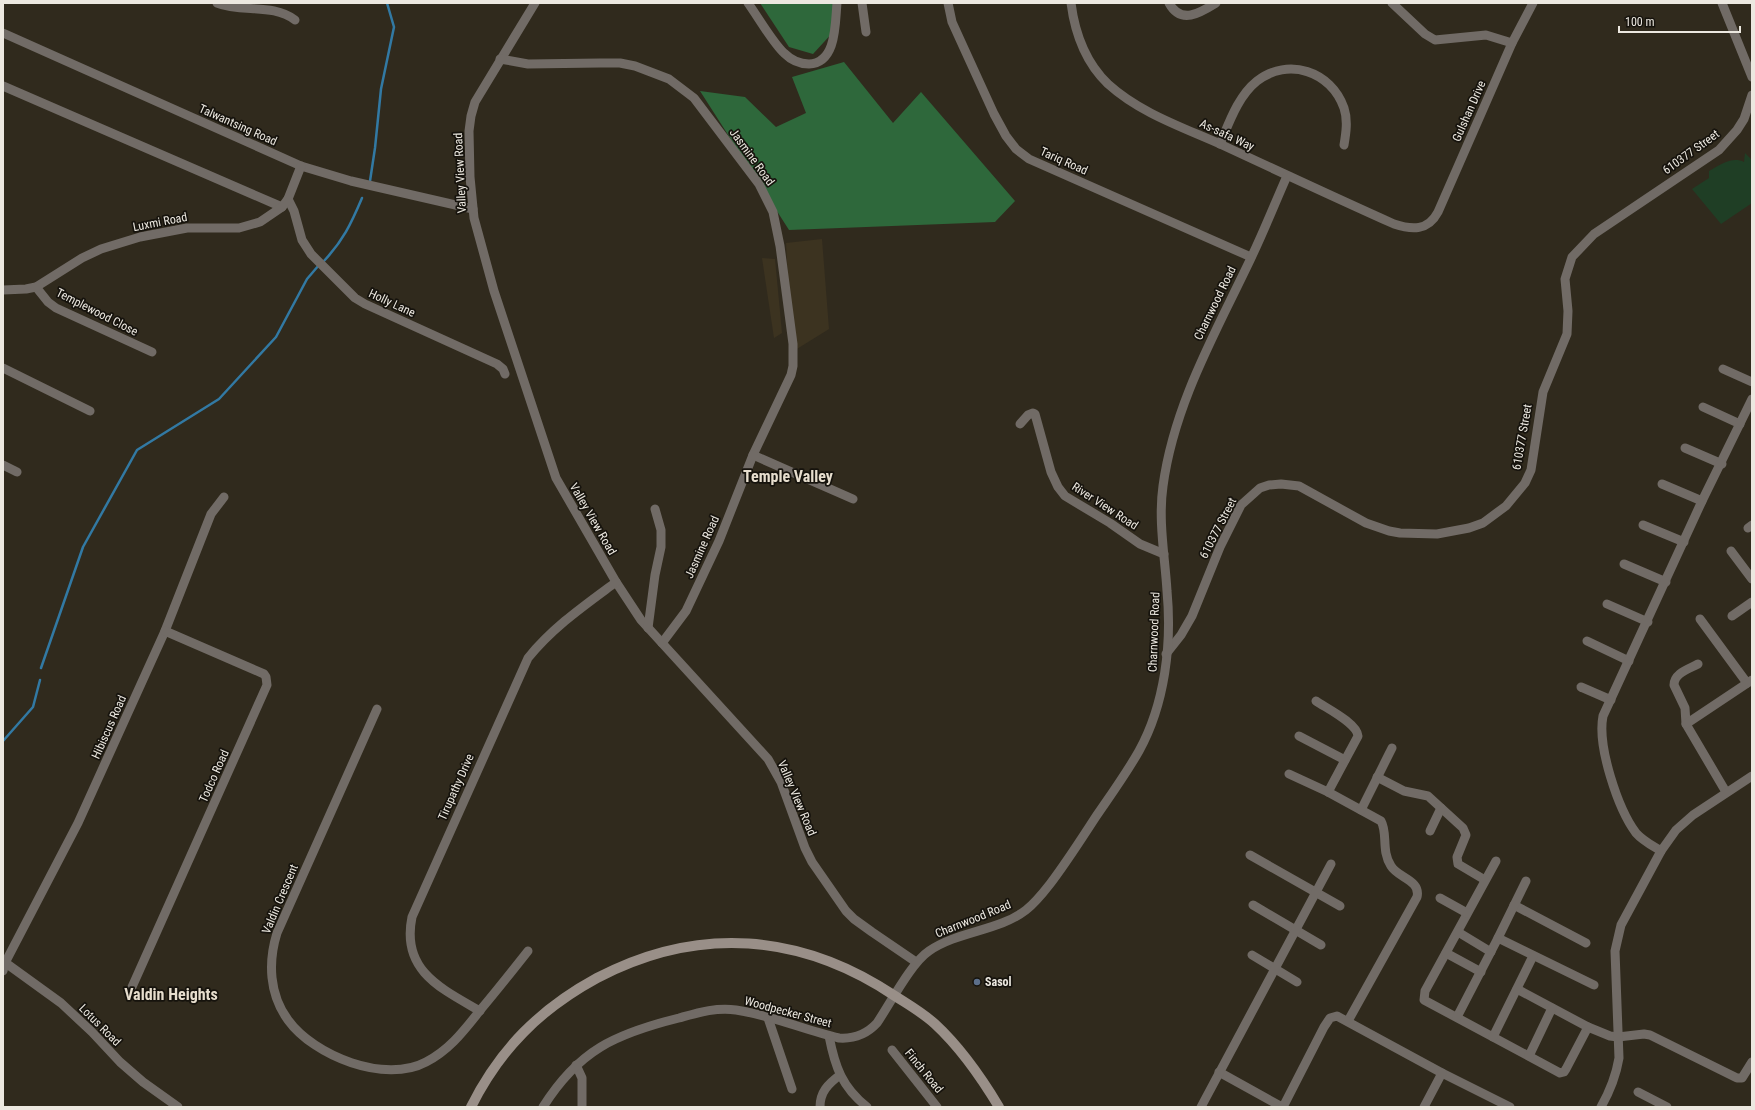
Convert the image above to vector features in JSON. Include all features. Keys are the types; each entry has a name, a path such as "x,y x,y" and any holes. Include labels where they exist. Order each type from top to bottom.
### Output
{"main road":[{"path":"471,1107 498,1061 519,1036 542,1016 586,984 609,972 655,955 683,948 732,942 756,943 784,947 809,954 855,973 882,987 934,1024 952,1042 971,1064 999,1107"}],"street":[{"path":"217,3 228,6 280,13 290,16 295,20"},
{"name":"Valley View Road","path":"535,3 475,102 471,116 470,162 473,209 482,251 494,291 527,386 550,462 568,499 633,610 662,644 768,759 780,782 805,848 816,868 846,910 854,920 916,962"},
{"path":"748,3 783,53 794,60 806,64 819,62 828,54 834,38 837,3"},
{"path":"862,3 866,32"},
{"name":"Tariq Road","path":"948,3 952,22 994,114 1006,136 1016,149 1029,159 1251,257"},
{"name":"As-safa Way","path":"1071,3 1079,42 1089,62 1107,83 1123,97 1142,108 1287,176 1394,224 1412,228 1426,226"},
{"path":"1168,3 1175,11 1188,16 1200,13 1216,3"},
{"path":"1392,3 1425,34 1435,40 1486,35 1512,43"},
{"name":"Gulshan Drive","path":"1426,226 1438,212 1512,43 1533,3"},
{"path":"1722,3 1752,76"},
{"name":"Talwantsing Road","path":"3,33 301,166 351,181 473,209"},
{"name":"Jasmine Road","path":"500,60 528,64 620,63 660,74 683,88 694,98 759,184 773,212 777,227 794,355 793,366 788,383 753,455 719,541 686,611 662,644"},
{"path":"1220,144 1241,99 1251,86 1272,72 1295,69 1315,74 1329,86 1339,98 1344,108 1346,118 1344,145"},
{"path":"3,86 282,207"},
{"name":"610377 Street","path":"1166,654 1190,620 1220,547 1241,505 1260,488 1269,485 1281,484 1299,486 1366,523 1400,533 1437,534 1469,528 1483,523 1506,506 1525,483 1531,470 1543,392 1567,334 1568,311 1565,279 1572,257 1594,234 1719,150 1737,130 1744,119 1752,94"},
{"name":"Luxmi Road","path":"3,290 36,287 82,258 102,249 140,237 201,228 239,228 260,222 282,207 288,199 301,166"},
{"name":"Charnwood Road","path":"896,996 916,962 929,951 946,942 1009,920 1026,911 1039,898 1066,863 1139,751 1151,725 1164,681 1168,596 1162,521 1163,487 1176,427 1194,376 1251,257 1287,176"},
{"name":"Holly Lane","path":"288,199 296,217 302,240 311,254 360,301 441,340 497,364 503,369 505,374"},
{"name":"Templewood Close","path":"36,287 48,302 56,308 152,352"},
{"path":"3,368 90,411"},
{"path":"1723,369 1752,382"},
{"path":"1661,851 1638,835 1624,812 1611,775 1605,751 1602,731 1603,716 1648,622 1702,501 1722,464 1752,399"},
{"path":"1703,407 1740,424"},
{"name":"River View Road","path":"1020,424 1028,415 1033,413 1035,414 1051,472 1058,487 1065,496 1110,522 1140,544 1164,554"},
{"path":"1685,448 1722,464"},
{"path":"753,455 853,499"},
{"path":"3,465 17,472"},
{"path":"1662,484 1702,501"},
{"name":"Hibiscus Road","path":"4,965 78,823 165,631 211,514 224,496"},
{"path":"648,628 655,575 661,547 662,530 655,509"},
{"path":"1643,525 1684,542"},
{"path":"1731,550 1752,579"},
{"path":"1624,564 1666,582"},
{"name":"Tirupathy Drive","path":"480,1011 449,994 423,972 412,950 409,938 412,917 528,658 543,640 560,625 616,582"},
{"path":"1732,616 1752,602"},
{"path":"1607,604 1648,622"},
{"path":"1686,724 1750,681 1700,619"},
{"name":"Todco Road","path":"132,987 267,685 264,674 165,631"},
{"path":"1587,641 1629,661"},
{"path":"1698,664 1678,675 1674,681 1674,689 1685,708 1686,724 1726,792"},
{"path":"1581,687 1611,700"},
{"path":"1316,701 1353,726 1357,730 1358,736 1328,792"},
{"name":"Valdin Crescent","path":"377,709 277,933 271,960 272,977 275,994 287,1019 310,1041 350,1062 390,1071 414,1067 426,1062 453,1043 528,951"},
{"path":"1299,736 1345,760"},
{"path":"1361,810 1392,748"},
{"path":"1289,774 1328,792 1381,821 1388,862 1396,873 1415,884 1418,893 1348,1021"},
{"path":"1602,1107 1617,1072 1619,1058 1615,967 1616,941 1621,925 1661,851 1684,822 1726,792 1752,776"},
{"path":"1377,777 1404,791 1428,796 1463,828 1466,835 1457,857 1458,864 1461,868 1485,880"},
{"path":"1430,831 1441,808"},
{"path":"1250,855 1316,891 1340,906"},
{"path":"1496,861 1425,991 1424,997 1427,1002 1556,1072 1564,1072 1588,1027"},
{"path":"1201,1107 1331,864"},
{"path":"1457,1017 1526,880"},
{"path":"1440,898 1467,913"},
{"path":"1253,905 1321,945"},
{"path":"1514,905 1586,943"},
{"path":"1458,932 1491,952"},
{"path":"1498,938 1594,985"},
{"path":"1446,953 1481,972"},
{"path":"1252,954 1297,982"},
{"path":"1493,1037 1533,956"},
{"name":"Lotus Road","path":"4,965 61,1003 92,1032 120,1062 143,1082 178,1107"},
{"path":"1517,989 1588,1027 1618,1037 1644,1034 1650,1035 1740,1079 1745,1075 1752,1062"},
{"name":"Woodpecker Street","path":"543,1107 562,1079 576,1065 595,1049 628,1032 692,1015 724,1009 744,1011 830,1036 853,1038 866,1033 877,1023 896,996"},
{"path":"1529,1056 1552,1008"},
{"path":"1219,1072 1282,1107 1330,1018 1337,1016 1504,1106"},
{"path":"768,1018 792,1089"},
{"path":"830,1036 833,1057 840,1076 854,1095 867,1107"},
{"name":"Finch Road","path":"892,1050 937,1107"},
{"path":"576,1065 582,1078 582,1107"},
{"path":"1424,1107 1442,1073"},
{"path":"820,1107 822,1092 831,1081 840,1076"},
{"path":"1638,1092 1667,1107"}],"shaded area":[{"path":"822,239 829,329 792,352 786,243"},
{"path":"762,258 775,259 782,333 774,338"}],"green space":[{"path":"760,3 835,3 835,30 813,54 789,47"},
{"path":"844,62 893,123 921,92 1015,201 995,222 789,230 700,91 745,97 776,127 806,113 792,77"},
{"path":"1745,153 1752,160 1752,203 1721,224 1692,189 1709,178 1709,171 1722,164 1735,160 1744,162"}],"waterway":[{"path":"370,181 381,89 394,27 387,3"},
{"path":"323,262 346,232 362,198"},
{"path":"41,668 83,547 137,450 219,399 276,337 307,279 319,265"},
{"path":"3,741 33,707 40,680"}],"place":[{"name":"Sasol","path":"977,982"}],"district":[{"name":"Temple Valley","path":"788,476"},
{"name":"Valdin Heights","path":"171,994"}]}
